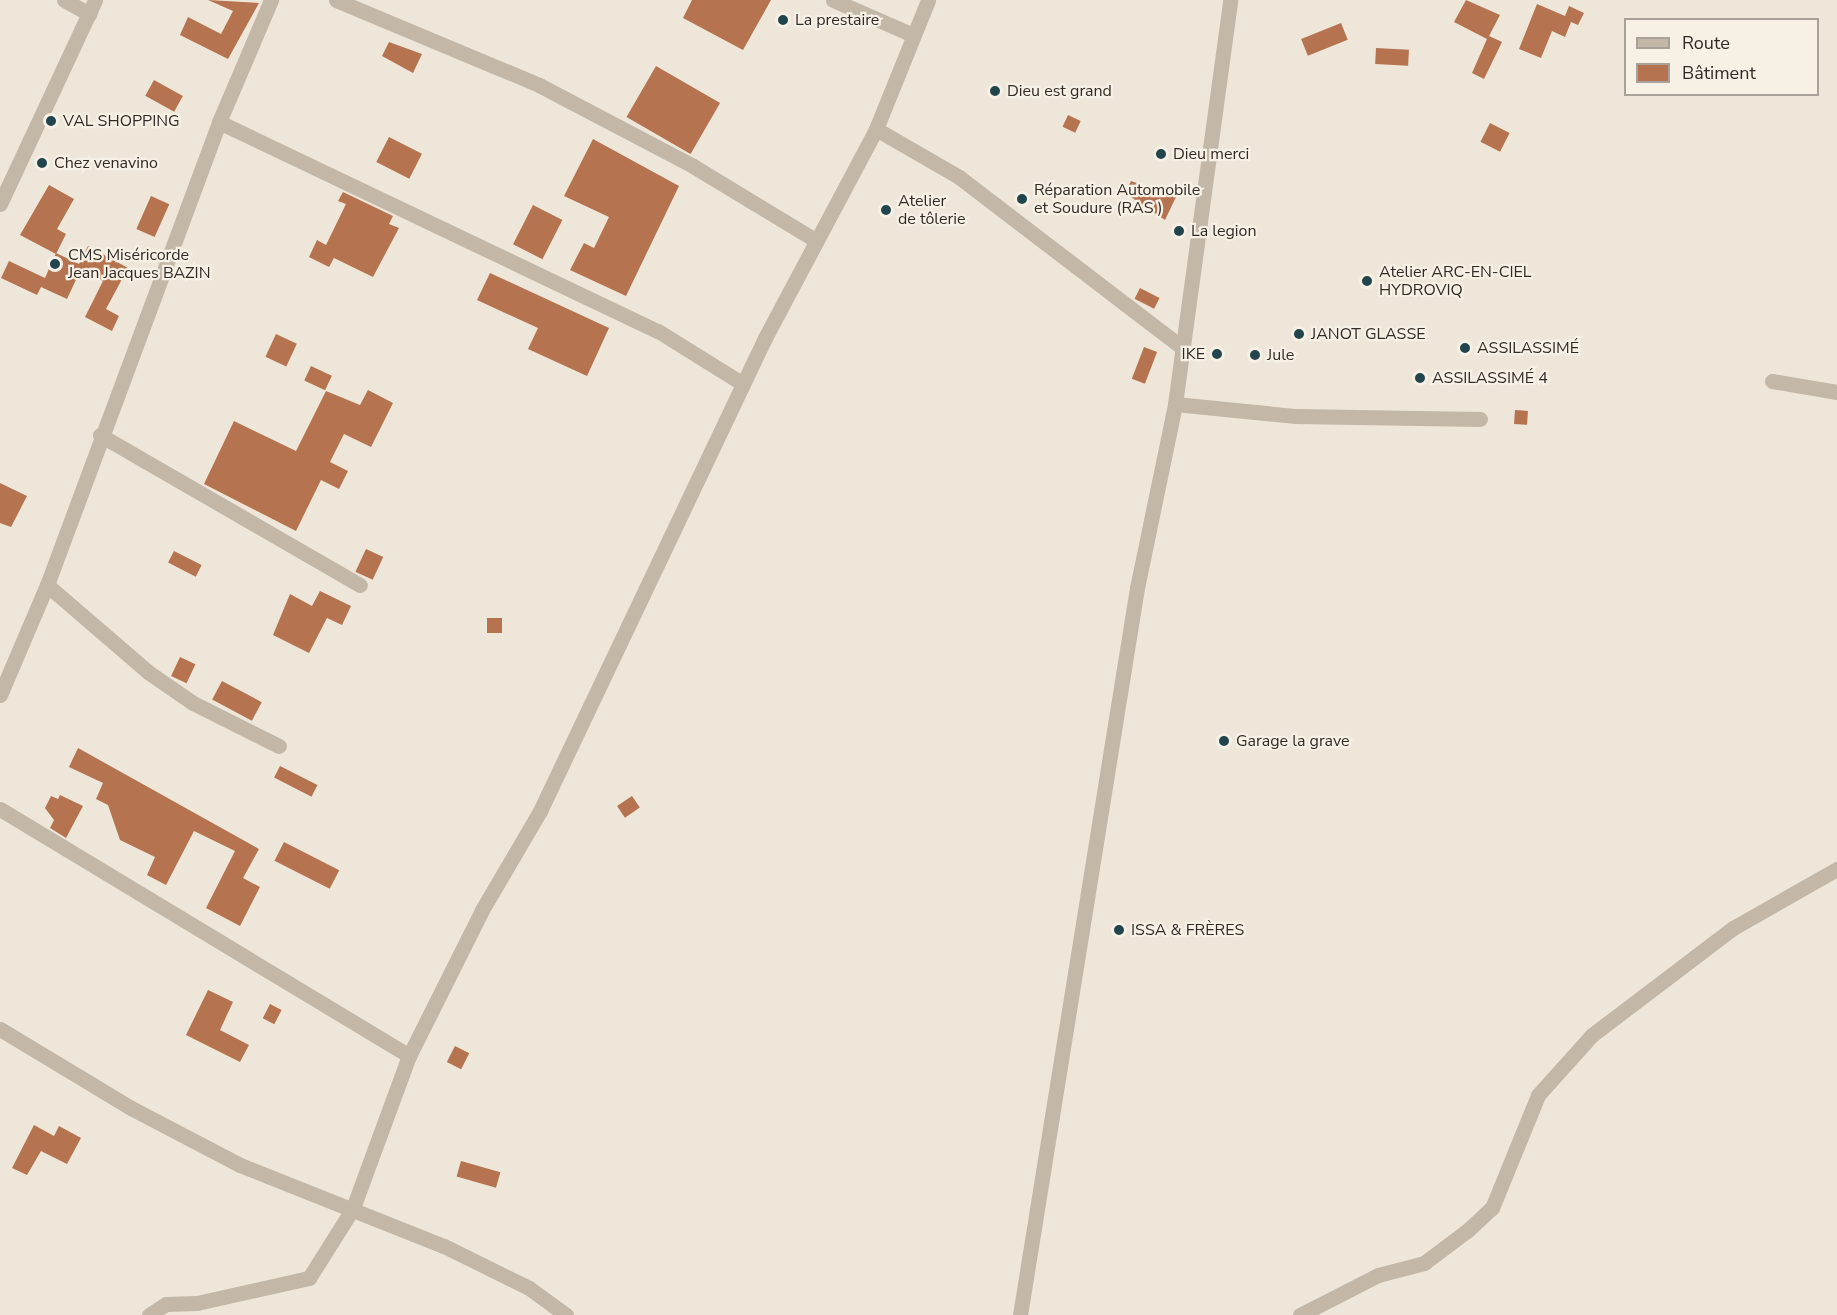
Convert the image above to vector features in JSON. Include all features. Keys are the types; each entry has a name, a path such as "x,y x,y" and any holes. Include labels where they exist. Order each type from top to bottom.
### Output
{"street":[{"path":"0,204 92,7 64,0"},
{"path":"0,695 47,585 100,435 219,122 272,0"},
{"path":"336,0 539,85 693,166 815,240"},
{"path":"833,0 913,34"},
{"path":"149,1315 166,1304 197,1303 309,1278 353,1208 409,1056 482,910 540,811 743,384 815,240 876,129 928,0"},
{"path":"1020,1315 1137,588 1176,404 1181,347 1230,0"},
{"path":"219,122 658,331 743,384"},
{"path":"876,129 959,177 1181,347"},
{"path":"1772,381 1837,392"},
{"path":"1176,404 1296,416 1480,418"},
{"path":"100,435 360,585"},
{"path":"47,585 148,672 193,703 279,746"},
{"path":"0,809 409,1056"},
{"path":"1300,1315 1378,1275 1424,1263 1468,1230 1492,1208 1538,1095 1592,1035 1733,928 1837,869"},
{"path":"0,1029 131,1108 240,1165 290,1188 353,1208 465,1256 529,1288 566,1315"}],"building":[{"path":"208,0 259,3 228,59 180,35 188,17 221,34 233,11"},
{"path":"692,0 771,0 743,50 683,18"},
{"path":"1466,0 1500,15 1489,36 1502,42 1484,79 1472,73 1487,39 1454,22"},
{"path":"1537,4 1565,16 1569,6 1584,13 1578,25 1571,22 1565,37 1552,31 1541,58 1519,49"},
{"path":"1341,23 1348,40 1308,56 1301,39"},
{"path":"389,42 422,54 413,73 382,56"},
{"path":"1376,48 1409,50 1408,66 1375,64"},
{"path":"656,66 720,103 691,154 626,117"},
{"path":"154,80 183,96 174,112 145,96"},
{"path":"1068,115 1081,121 1075,133 1063,127"},
{"path":"1490,123 1510,133 1500,152 1480,142"},
{"path":"389,137 422,154 409,179 376,162"},
{"path":"593,139 679,186 626,296 570,270 584,243 594,248 609,217 564,196"},
{"path":"1131,181 1176,197 1165,220 1125,193"},
{"path":"49,185 74,199 57,229 66,234 56,254 20,235"},
{"path":"343,192 393,216 389,224 399,228 373,277 334,258 329,267 309,257 317,240 326,245 346,204 338,201"},
{"path":"151,196 169,204 155,237 136,229"},
{"path":"533,205 562,220 542,259 513,244"},
{"path":"88,246 128,268 106,309 119,316 112,331 85,317 103,281 81,269 67,299 41,287 37,295 1,278 9,261 45,278 56,253 79,264"},
{"path":"490,273 609,328 587,376 528,349 538,328 477,300"},
{"path":"1140,288 1160,298 1154,309 1135,299"},
{"path":"276,334 297,344 286,366 265,357"},
{"path":"1144,347 1157,352 1145,384 1132,379"},
{"path":"311,366 332,376 325,390 304,381"},
{"path":"368,390 393,403 371,447 344,434 330,462 348,471 339,489 321,480 296,531 204,484 234,421 296,451 326,391 360,405"},
{"path":"1515,410 1528,411 1527,425 1514,424"},
{"path":"0,483 27,496 11,527 0,523"},
{"path":"366,549 383,557 373,580 355,572"},
{"path":"174,551 202,565 196,577 168,563"},
{"path":"320,591 351,606 342,625 327,618 309,653 273,635 290,594 312,606"},
{"path":"487,618 502,618 502,633 487,633"},
{"path":"180,657 195,664 187,683 171,676"},
{"path":"222,681 262,702 252,721 212,700"},
{"path":"78,748 259,849 243,878 260,887 240,926 206,908 235,851 194,831 166,885 147,875 155,857 120,840 108,805 96,799 103,783 69,767"},
{"path":"280,766 317,785 312,797 274,778"},
{"path":"60,795 83,806 66,838 50,828 54,820 45,808 51,796 58,799"},
{"path":"632,796 640,808 625,818 617,806"},
{"path":"284,842 339,870 330,889 274,861"},
{"path":"208,990 233,1002 220,1030 249,1045 240,1062 186,1035"},
{"path":"270,1004 282,1010 274,1024 263,1018"},
{"path":"455,1046 469,1053 461,1069 447,1062"},
{"path":"34,1125 54,1136 59,1126 81,1138 67,1164 41,1151 27,1175 12,1168"},
{"path":"461,1161 500,1172 496,1188 457,1176"}],"place":[{"name":"La prestaire","path":"783,20"},
{"name":"Dieu est grand","path":"995,91"},
{"name":"VAL SHOPPING","path":"51,121"},
{"name":"Dieu merci","path":"1161,154"},
{"name":"Chez venavino","path":"42,163"},
{"name":"Réparation Automobile et Soudure (RAS )","path":"1022,199"},
{"name":"Atelier de tôlerie","path":"886,210"},
{"name":"La legion","path":"1179,231"},
{"name":"CMS Miséricorde Jean Jacques BAZIN","path":"55,264"},
{"name":"Atelier ARC-EN-CIEL HYDROVIQ","path":"1367,281"},
{"name":"JANOT GLASSE","path":"1299,334"},
{"name":"ASSILASSIMÉ","path":"1465,348"},
{"name":"IKE","path":"1217,354"},
{"name":"Jule","path":"1255,355"},
{"name":"ASSILASSIMÉ 4","path":"1420,378"},
{"name":"Garage la grave","path":"1224,741"},
{"name":"ISSA & FRÈRES","path":"1119,930"}]}
